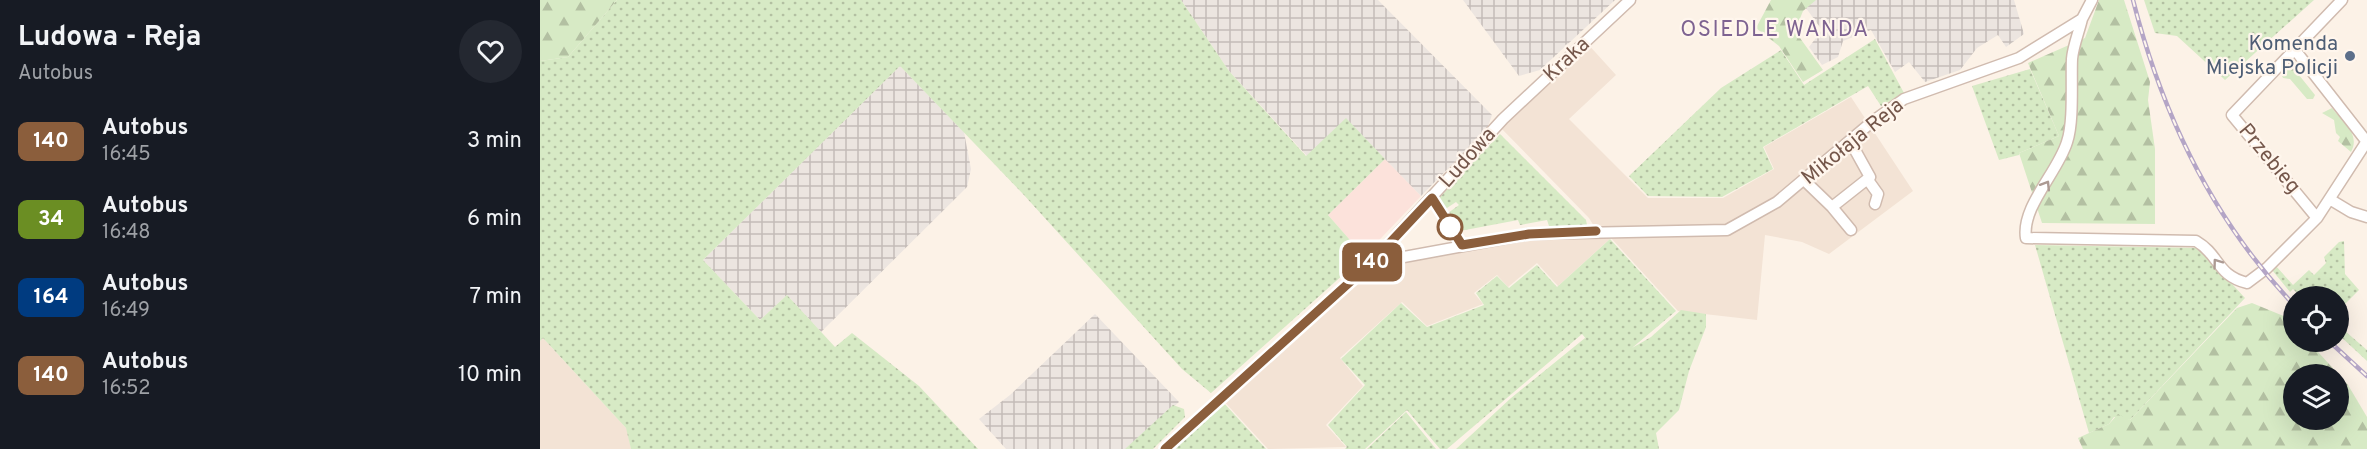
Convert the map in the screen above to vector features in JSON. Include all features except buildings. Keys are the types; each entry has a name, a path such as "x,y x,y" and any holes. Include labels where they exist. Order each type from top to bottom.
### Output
{"street":[{"name":"Kraka","path":"1503,119 1630,0"},
{"path":"2092,0 2082,19 2073,55 2068,140 2054,171 2030,211 2025,228 2026,238 2196,241 2205,246 2224,273 2233,279 2247,283 2263,271 2317,218 2331,200 2367,141 2295,50 2342,0"},
{"name":"Mikołaja Reja","path":"1462,245 1529,234 1727,230 1777,202 1873,120 1904,99 2019,58 2082,19"},
{"name":"Przebieg","path":"2295,50 2232,115 2317,218"},
{"name":"Ludowa","path":"1165,449 1371,263 1503,119"},
{"path":"1832,207 1868,180 1870,175 1850,141"},
{"path":"1868,180 1878,194 1875,204"},
{"path":"1804,181 1832,207 1851,230"},
{"name":"Ludowa","path":"1432,198 1462,245"},
{"path":"2331,200 2351,212 2367,217"},
{"path":"1371,263 1462,245"}],"shaded area":[{"path":"1181,0 1378,0 1492,115 1487,129 1421,196 1346,119 1307,156 1229,71"},
{"path":"1463,0 1615,0 1540,70 1519,76"},
{"path":"1808,0 2014,0 2024,34 2006,47 1998,35 1977,48 1960,70 1925,82 1909,62 1895,72 1871,30 1843,41 1838,57 1822,65 1809,47 1822,30 1803,4"},
{"path":"1586,42 1616,75 1569,119 1648,198 1723,198 1774,169 1764,147 1851,97 1913,191 1829,254 1802,242 1765,235 1757,320 1678,311 1611,238 1558,286 1537,263 1508,287 1497,275 1474,293 1483,304 1427,326 1402,302 1340,358 1363,386 1326,425 1346,447 1268,449 1221,398 1371,263 1462,245 1597,231 1589,218 1498,125"},
{"path":"900,66 964,132 971,169 967,187 821,332 787,295 760,320 703,260"},
{"path":"1385,159 1421,196 1364,256 1328,215"},
{"path":"1095,314 1179,402 1128,449 1006,449 979,419 1010,395"},
{"path":"543,338 627,429 631,449 540,449 540,341"}],"green space":[{"path":"540,0 617,0 568,57 540,61"},
{"path":"617,0 1181,0 1229,71 1306,156 1346,118 1385,159 1328,215 1364,256 1211,393 1182,369 1023,194 900,66 703,260 760,320 787,295 835,347 852,333 919,386 978,449 631,449 626,428 543,338 540,341 540,61 568,57"},
{"path":"1771,0 1816,0 1803,11 1795,31 1823,70 1803,82 1779,46 1756,28"},
{"path":"2099,0 2124,0 2150,82 2148,100 2155,149 2155,224 2042,223 2019,153 2059,136 2028,63 2085,38"},
{"path":"2144,0 2314,0 2225,80 2177,36 2155,33"},
{"path":"1875,39 1904,93 1881,106 1868,86 1763,147 1773,169 1722,197 1648,196 1629,176 1721,88 1781,50 1804,85"},
{"path":"2294,60 2298,65 2295,70 2315,95 2313,99 2307,99 2290,79 2283,78 2281,74"},
{"path":"2030,69 2059,136 2019,153 2019,155 1999,160 1972,86"},
{"path":"2332,108 2352,134 2354,139 2351,152 2338,141 2340,137 2336,133 2334,120 2322,113"},
{"path":"1500,134 1586,220 1587,225 1549,226 1547,220 1520,225 1518,220 1460,231 1448,213 1459,205 1456,202 1444,210 1440,197"},
{"path":"1610,239 1676,311 1632,348 1651,337 1681,310 1706,314 1706,327 1689,371 1679,410 1656,433 1659,449 1456,449 1511,398 1585,338 1587,340 1582,334 1447,449 1440,449 1407,410 1365,449 1345,449 1347,447 1328,425 1365,385 1341,359 1401,303 1427,327 1484,305 1476,293 1497,276 1509,288 1537,265 1557,287"},
{"path":"2344,241 2345,274 2359,290 2349,300 2349,286 2285,286 2272,270 2276,266 2293,285 2309,270 2314,275 2326,263 2324,257 2339,242"},
{"path":"2035,245 2199,248 2245,298 2130,420 2114,417 2109,424 2089,433"},
{"path":"2252,303 2283,316 2283,352 2318,352 2329,364 2283,364 2283,430 2349,430 2349,387 2367,417 2367,449 2083,449 2078,438 2109,424 2118,414 2130,420 2237,308"},
{"path":"2349,334 2367,350 2367,361 2349,344"},
{"path":"1223,402 1266,449 1177,449 1174,446"},
{"path":"1173,405 1184,409 1185,417 1153,449 1125,449"},
{"path":"1406,412 1436,449 1367,449"}],"railway":[{"path":"2133,0 2159,84 2194,163 2238,237 2283,292"},
{"path":"2341,352 2367,376"}],"bus line":[{"name":"140","path":"1165,449 1371,263 1432,198 1462,245 1529,234 1596,231"}],"place":[{"name":"Komenda Miejska Policji","path":"2350,56"}],"district":[{"name":"OSIEDLE WANDA","path":"1775,30"}]}
